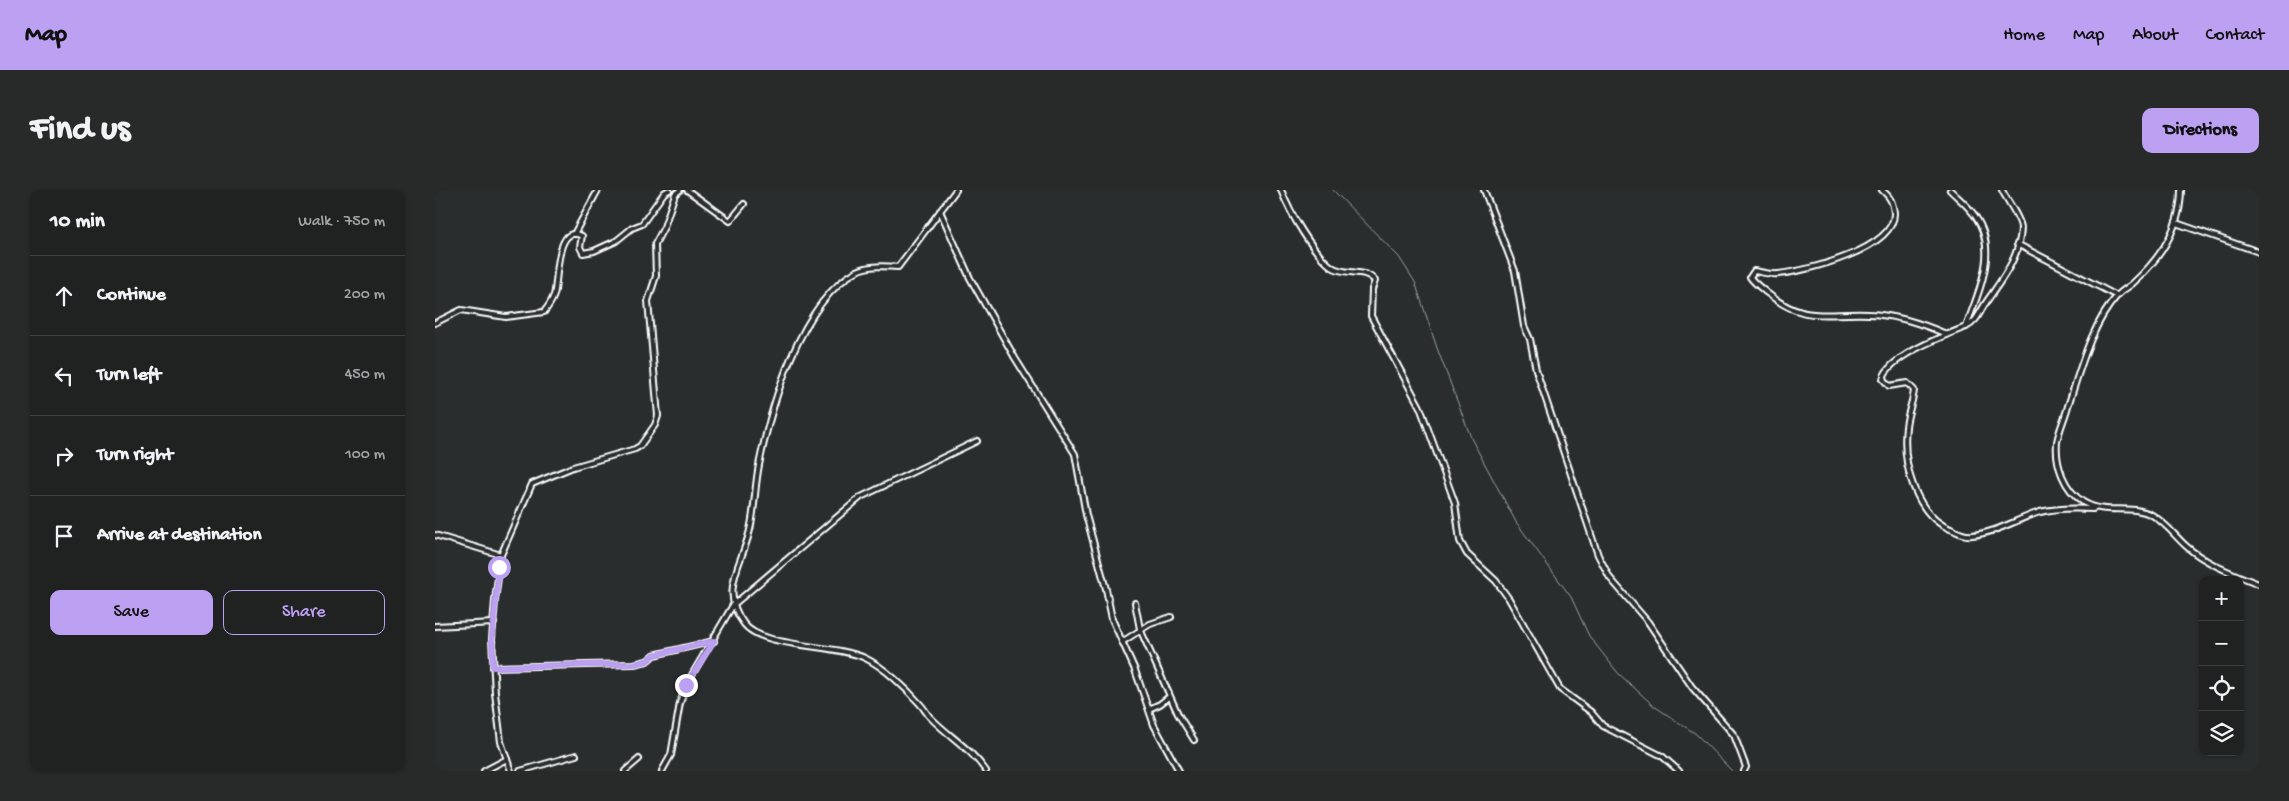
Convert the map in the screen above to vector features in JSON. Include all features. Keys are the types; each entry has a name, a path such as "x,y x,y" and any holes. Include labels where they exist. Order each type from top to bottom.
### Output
{"street":[{"path":"435,323 461,310 510,317 544,312 554,295 560,248 574,234 598,190"},
{"path":"574,234 582,236 580,247 583,253 588,254 610,244 632,228 642,224 664,193 669,190"},
{"path":"511,771 497,719 493,667 494,623 501,555 532,484 538,480 573,468 635,449 640,446 657,421 648,301 656,276 655,244 664,227 675,194 680,190"},
{"path":"687,190 730,221 745,204"},
{"path":"956,190 898,267 866,268 857,271 825,298 804,329 776,400 763,448 746,548 734,574 733,605 745,626 762,637 836,649 865,658 878,665 920,704 930,718 977,758 986,771"},
{"path":"1281,190 1295,220 1319,255 1339,270 1368,275 1375,282 1371,297 1371,316 1420,407 1455,503 1460,542 1473,562 1488,572 1509,599 1556,684 1566,695 1591,712 1603,726 1662,756 1679,771"},
{"path":"1484,190 1515,271 1524,326 1530,339 1536,370 1598,555 1610,578 1648,622 1692,687 1734,735 1746,767 1744,771"},
{"path":"1882,190 1892,201 1894,215 1892,226 1879,241 1850,255 1779,274 1754,272 1750,277 1771,296 1792,310 1828,316 1869,314 1899,318 1924,324 1947,335"},
{"path":"1950,190 1972,211 1985,236 1986,264 1973,312 1966,327"},
{"path":"2002,190 2020,224 2017,244 2004,279 1984,306 1977,320 1906,355 1888,369 1883,379 1889,386 1907,384 1915,390 1906,426 1906,460 1915,490 1935,521 1943,527 1971,535 2014,524 2041,512 2093,508 2133,509 2151,514 2162,521 2185,546 2209,562 2259,584"},
{"path":"2093,508 2064,482 2060,471 2057,442 2081,363 2101,321 2117,296 2162,252 2176,223 2181,204 2181,190"},
{"path":"940,211 970,278 1015,358 1075,454 1086,515 1104,579 1111,619 1122,642 1154,725 1179,771"},
{"path":"2176,223 2259,252"},
{"path":"2017,244 2117,296"},
{"path":"663,771 671,755 681,696 733,605 861,497 977,441"},
{"path":"435,535 501,555"},
{"path":"1135,603 1140,629 1169,697 1194,740"},
{"path":"1122,642 1140,629 1171,617"},
{"path":"435,626 494,623"},
{"path":"493,667 634,664 647,661 654,655 714,641"},
{"path":"1149,709 1169,697"},
{"path":"520,771 576,755"},
{"path":"625,771 639,759"},
{"path":"484,771 507,760"}],"waterway":[{"path":"1333,190 1399,257 1415,282 1437,348 1472,440 1516,522 1571,597 1589,636 1618,673 1654,706 1696,734 1732,771"}],"route":[{"path":"499,567 492,640 493,667 634,664 647,661 654,655 701,642 714,641 686,685"}]}
